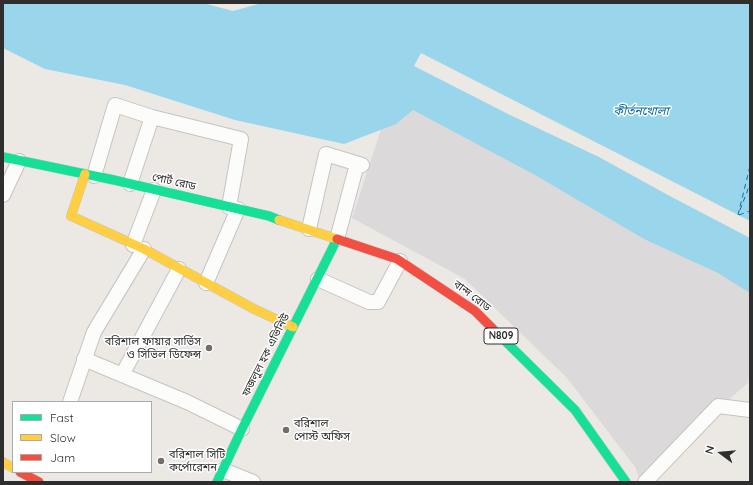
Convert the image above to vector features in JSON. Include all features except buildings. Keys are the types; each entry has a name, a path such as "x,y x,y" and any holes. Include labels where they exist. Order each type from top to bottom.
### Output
{"main road":[{"name":"পোর্ট রোড","path":"3,157 270,216 338,239"},
{"path":"90,175 71,216 138,247 254,309 293,327"},
{"name":"বান্দ রোড","path":"338,239 400,261 475,311 576,410 626,482"},
{"name":"ফজলুল হক এভিনিউ","path":"220,476 242,429 338,239"},
{"path":"3,462 12,467"},
{"path":"23,473 36,478"}],"street":[{"path":"90,175 115,105 152,117 241,139 234,208 206,283"},
{"path":"130,184 152,117"},
{"path":"309,229 326,154 360,164 338,239"},
{"path":"3,195 19,161"},
{"path":"70,401 94,332 138,247 154,190"},
{"path":"318,279 369,302 378,302 400,261"},
{"path":"122,375 179,269"},
{"path":"84,359 187,402 242,429"},
{"path":"645,482 718,406 750,410"},
{"path":"220,476 253,482"}],"shaded area":[{"path":"391,99 750,219 750,359 748,383 685,437 641,482 635,467 567,378 465,279 352,218"}],"water":[{"name":"কীর্তনখোলা","path":"3,3 203,3 233,11 262,3 750,3 750,293 718,273 644,239 535,175 413,110 396,124 344,144 235,120 125,85 45,69 3,48"}],"pier":[{"path":"421,53 750,221 750,238 599,157 510,115 414,66"}],"ferry route":[{"path":"738,215 750,166"},
{"path":"740,210 750,184"},
{"path":"739,215 750,211"}],"traffic: fast":[{"path":"3,157 114,180 269,216 279,220"},
{"path":"217,482 337,239"},
{"path":"492,328 575,410 626,482"}],"traffic: slow":[{"path":"85,174 71,216 144,249 254,309 293,327"},
{"path":"279,220 337,239"},
{"path":"3,462 12,467"}],"traffic: jam":[{"path":"337,239 397,259 475,311 492,328"},
{"path":"22,473 39,482"}],"place":[{"name":"বরিশাল ফায়ার সার্ভিস ও সিভিল ডিফেন্স","path":"209,348"},
{"name":"বরিশাল পোস্ট অফিস","path":"286,430"},
{"name":"বরিশাল সিটি কর্পোরেশন","path":"161,461"}]}
